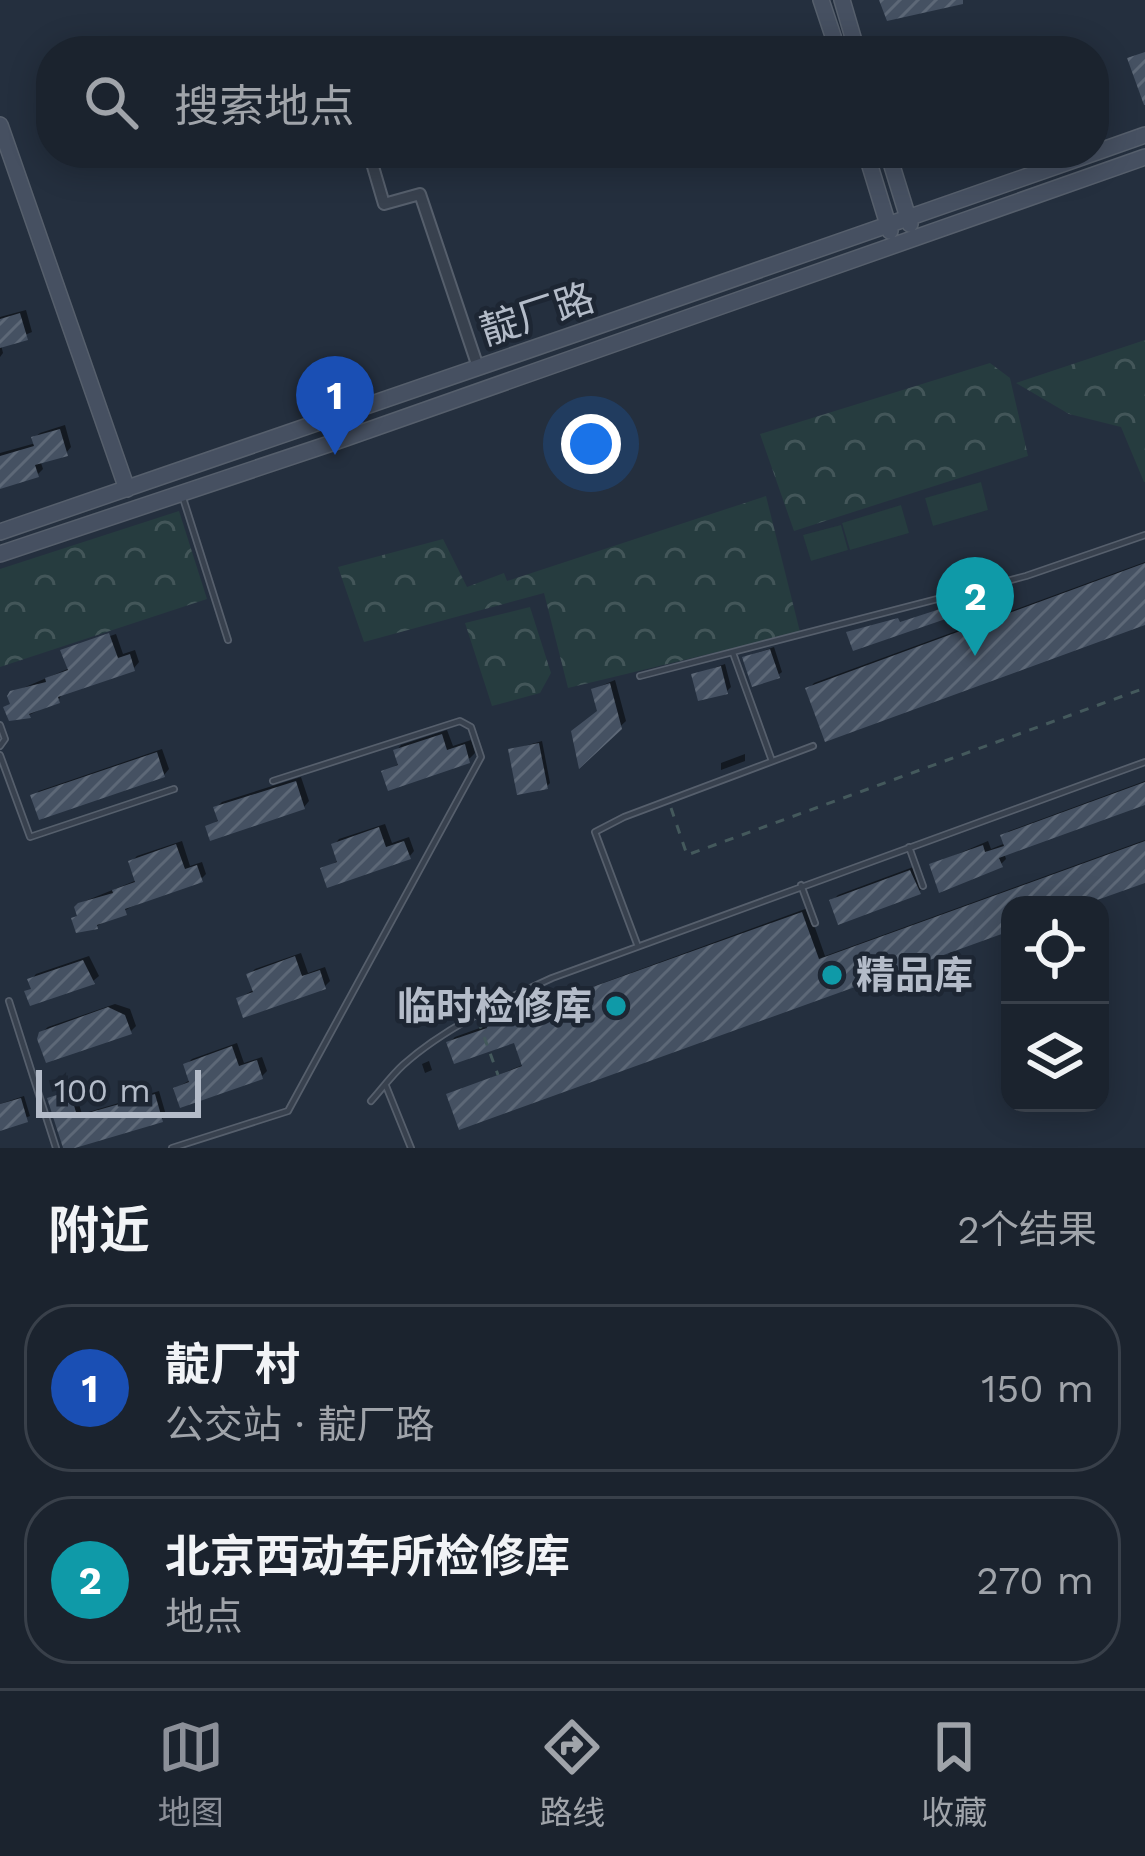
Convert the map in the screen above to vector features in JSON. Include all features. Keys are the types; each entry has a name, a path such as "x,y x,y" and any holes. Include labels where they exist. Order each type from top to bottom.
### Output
{"main road":[{"path":"821,0 833,36"},
{"path":"842,0 853,36"},
{"path":"0,125 127,489"},
{"name":"靛厂路","path":"1109,148 1145,135"},
{"path":"0,554 1145,157"},
{"path":"871,168 894,245"},
{"path":"893,168 914,238"},
{"name":"靛厂路","path":"0,532 623,321 1050,168"}],"street":[{"path":"373,168 384,204 420,194 478,367"}],"lane":[{"path":"182,493 227,640"},
{"path":"640,676 1026,576 1145,536"},
{"path":"734,653 772,761"},
{"path":"172,1148 288,1111 481,757 471,727 460,721 273,782"},
{"path":"0,725 4,739 0,751 30,837 174,789"},
{"path":"638,946 595,832 813,746"},
{"path":"370,1101 403,1065 477,1017 552,978 1145,763"},
{"path":"909,847 922,886"},
{"path":"801,885 814,922"},
{"path":"9,1001 56,1148"},
{"path":"386,1085 410,1148"}],"path":[{"path":"668,800 687,855 1145,688"},
{"path":"477,1017 498,1075"}],"green space":[{"path":"1145,340 1144,482 1121,427 1069,414 1016,383"},
{"path":"990,363 1010,378 1028,456 794,531 760,434"},
{"path":"981,482 988,510 933,526 925,498"},
{"path":"766,496 800,632 568,688 544,593 364,642 338,567 443,539 467,587 504,573 507,581"},
{"path":"901,505 909,533 850,550 842,523"},
{"path":"179,511 207,599 0,667 0,569"},
{"path":"841,525 848,550 811,561 803,535"},
{"path":"530,607 551,673 540,693 492,706 465,623"}],"building":[{"path":"879,0 963,0 963,4 887,21"},
{"path":"1145,52 1145,105 1144,105 1127,58"},
{"path":"20,313 28,340 0,348 0,319"},
{"path":"60,429 68,456 35,465 39,477 0,489 0,456 34,446 31,437"},
{"path":"1145,563 1145,625 825,742 805,688"},
{"path":"986,594 989,604 853,651 846,632 898,618 900,622"},
{"path":"109,633 118,658 130,654 135,671 58,697 60,703 29,714 31,718 9,721 3,707 10,704 10,691 46,682 45,678 68,670 60,650"},
{"path":"770,649 780,678 752,687 742,657"},
{"path":"721,666 728,694 698,701 691,674"},
{"path":"610,683 622,729 579,769 571,731 597,711 591,689"},
{"path":"442,734 447,750 465,744 470,763 388,791 381,771 398,765 393,750"},
{"path":"539,743 548,789 517,795 508,749"},
{"path":"157,752 165,777 39,820 30,795"},
{"path":"296,781 305,809 210,841 205,826 218,821 213,807"},
{"path":"1145,782 1145,805 999,858 1003,867 939,893 929,864 983,845 985,852 1004,846 1000,835"},
{"path":"379,827 386,847 404,841 411,859 327,888 320,868 337,862 331,844"},
{"name":"精品库","path":"1145,841 1145,883 1108,896 1001,896 1001,934 459,1130 446,1094 522,1066 514,1043 454,1064 446,1042 802,912 819,959"},
{"path":"176,844 185,869 197,865 203,882 125,909 127,915 97,925 98,929 76,933 71,918 77,916 74,907 78,903 135,882 128,861"},
{"path":"910,870 921,894 838,925 829,900"},
{"path":"295,956 302,976 320,970 326,989 243,1018 236,998 253,992 246,974"},
{"path":"83,960 95,984 30,1006 24,991 31,989 27,979"},
{"path":"108,1007 125,1015 132,1034 46,1063 39,1032"},
{"path":"232,1046 239,1066 257,1060 263,1079 180,1108 173,1088 189,1082 183,1064"},
{"path":"70,1091 77,1116 155,1094 163,1122 63,1148 47,1098"},
{"path":"21,1098 28,1122 0,1131 0,1104"}],"place":[{"name":"靛厂村","path":"335,455"},
{"name":"北京西动车所检修库","path":"975,656"},
{"name":"精品库","path":"832,975"},
{"name":"临时检修库","path":"616,1006"}]}
